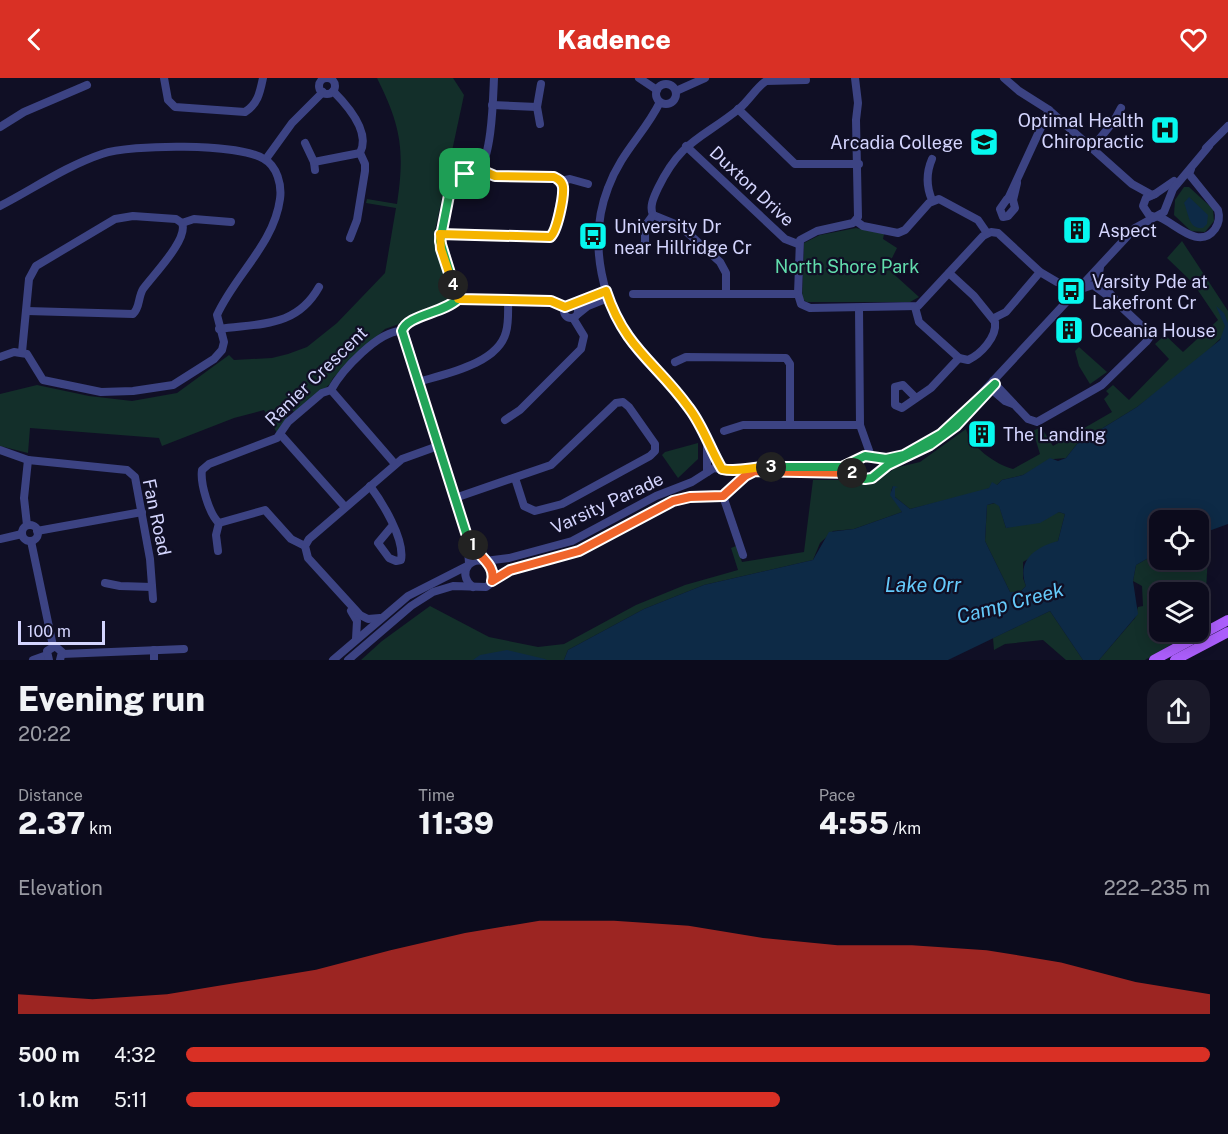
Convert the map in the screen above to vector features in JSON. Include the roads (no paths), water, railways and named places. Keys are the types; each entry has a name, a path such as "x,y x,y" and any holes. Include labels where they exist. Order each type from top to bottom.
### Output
{"main road":[{"path":"1154,660 1228,620"},
{"path":"1175,660 1228,633"}],"street":[{"path":"164,78 168,100 175,107 245,112 252,107 260,94 263,78"},
{"path":"310,78 320,83 323,92"},
{"path":"320,83 326,78 335,84 364,141 360,153 366,164 365,171 357,220 350,238"},
{"path":"494,78 490,132 481,170 476,173 458,174 453,178 440,234 441,249 458,299 551,301 577,307 575,316 584,336 581,349 520,410 505,420"},
{"path":"639,78 657,90"},
{"path":"676,91 705,78"},
{"path":"855,78 859,164 859,213 856,220"},
{"path":"653,215 651,208 656,192 668,168 686,146 738,110 766,81 806,80"},
{"path":"1009,80 1049,110 1132,184 1153,195 1162,196 1171,222"},
{"path":"266,159 292,123 323,92 335,84"},
{"path":"540,124 537,107 541,84"},
{"path":"665,84 672,86 676,91 676,98 672,103 666,105 656,96 657,90 665,84"},
{"path":"0,127 24,112 87,85"},
{"path":"660,102 622,157 605,196 599,249 607,294 630,341 691,409 707,441 731,479 726,494 743,555"},
{"path":"492,105 537,107"},
{"path":"1092,147 1114,121 1121,108"},
{"path":"738,110 795,164 859,164"},
{"path":"1011,200 1011,189 1017,183 1049,110"},
{"path":"1144,205 1153,195 1168,186 1228,126"},
{"path":"305,143 315,166 360,153"},
{"name":"Duxton Drive","path":"686,146 784,239 798,244"},
{"path":"1157,217 1166,208 1168,197 1209,146"},
{"path":"0,206 90,158 112,151 189,147 254,154 266,159 279,181 280,199 275,220 219,309 216,318 224,342 220,354 173,385 164,388 101,392 43,380 31,358 22,352 0,357"},
{"path":"932,159 928,170 927,186 932,201"},
{"path":"1132,184 1149,215 1171,222 1190,236 1204,237 1214,231 1219,220 1218,210 1189,174 1191,169"},
{"path":"481,170 495,176 554,177 561,181 570,179 588,184"},
{"path":"440,234 550,237 556,227 563,188 561,181"},
{"path":"1179,182 1189,181 1198,186"},
{"path":"856,220 862,226 898,233 932,201 944,201 978,220 987,233"},
{"name":"Varsity Parade","path":"1135,228 1144,205"},
{"path":"645,243 645,226 653,215"},
{"path":"653,215 680,226 724,266 726,294"},
{"path":"22,352 29,279 36,266 115,219 133,216 176,219 182,223"},
{"name":"Varsity Parade","path":"492,581 510,570 579,551 673,501 726,494 745,476 755,471 831,471 872,478 949,432 1135,228 1157,217"},
{"path":"182,223 194,219 231,222"},
{"path":"856,220 804,236 798,244 798,294 801,304 805,307 915,307 922,303 987,233 998,233 1040,272 1057,282"},
{"path":"27,311 133,314 137,311 142,291 158,273 182,235 182,223"},
{"path":"1102,264 1097,273 1098,280 1109,290 1115,301"},
{"path":"994,318 1006,312 1040,272"},
{"path":"915,307 920,322 959,358 968,360 981,351 996,330 994,318 949,273"},
{"path":"993,384 1031,421 1037,422 1100,386 1148,341 1149,334 1115,301 1093,285 1085,286 1078,291"},
{"path":"219,329 281,322 309,302 319,287"},
{"path":"568,305 607,294"},
{"path":"575,316 607,294"},
{"path":"633,294 798,294"},
{"name":"Ranier Crescent","path":"219,523 213,516 202,479 202,470 209,464 280,435 288,422 322,393 331,390 338,378 382,336 390,332 402,331 410,321 449,307 458,299"},
{"path":"418,382 475,364 485,358 504,337 508,299"},
{"path":"859,308 860,426 859,460 856,468 862,477"},
{"path":"402,331 466,533 468,565 465,578 473,587"},
{"path":"675,362 686,357 786,358 790,364 790,425"},
{"path":"916,398 934,385 959,358"},
{"name":"Varsity Parade","path":"484,560 509,558 572,541 656,496 687,485 714,468 842,467 872,457 892,458 923,446 948,428 993,384"},
{"path":"331,390 395,464"},
{"path":"455,498 551,465 612,406 620,402 629,407 655,444 655,451 650,456 562,504 535,511 524,506 515,478"},
{"path":"724,431 737,425 860,426"},
{"path":"860,426 872,457 879,466 878,473"},
{"path":"280,435 345,507"},
{"path":"707,441 703,487 712,496"},
{"path":"304,546 395,464 402,459 438,446"},
{"name":"Fan Road","path":"0,450 28,460 127,470 135,477 142,512 153,599"},
{"path":"0,539 22,534 27,525 24,498 28,460"},
{"path":"370,486 385,506 393,525"},
{"path":"218,551 216,536 219,523 265,510 291,539 304,546 308,558 360,615 368,619 380,618"},
{"path":"38,531 142,512"},
{"path":"27,525 32,525 38,531"},
{"path":"31,541 37,536 38,531"},
{"path":"348,660 411,606 433,592 453,586 486,587 492,581 493,569 484,560 466,533"},
{"path":"22,534 31,541"},
{"path":"31,541 53,646 48,658 33,660"},
{"path":"333,660 380,618 416,591 468,565 484,560"},
{"path":"105,583 152,587"},
{"path":"343,597 357,621 356,639"},
{"path":"53,646 59,648 61,657 154,655 184,649"}],"water":[{"path":"1189,197 1208,215 1207,224 1203,228 1194,226 1190,220 1184,203"},
{"name":"Lake Orr","path":"1216,306 1224,313 1228,323 1228,524 1209,531 1209,510 1149,510 1149,558 1136,565 1133,581 1138,614 1099,660 1083,660 1050,611 948,660 564,660 568,650 644,609 704,585 813,560 829,532 854,529 902,512 890,495 893,486 898,487 895,488 895,497 910,509 989,488 992,482 997,485 1002,480 1023,475 1050,458 1058,461 1066,458 1077,444 1137,407 1220,340 1225,326","holes":["994,503 999,506 1006,528 1040,523 1059,512 1065,514 1058,541 1042,547 1026,562 1024,569 1026,586 1020,592 1010,592 985,541 987,505"]},
{"path":"507,650 547,660 473,660 480,655"}],"place":[{"name":"Optimal Health Chiropractic","path":"1165,130"},
{"name":"Arcadia College","path":"984,142"},
{"name":"Aspect","path":"1077,230"},
{"name":"University Dr near Hillridge Cr","path":"593,236"},
{"name":"Varsity Pde at Lakefront Cr","path":"1071,291"},
{"name":"Oceania House","path":"1069,330"},
{"name":"The Landing","path":"982,434"}],"park label":[{"name":"North Shore Park","path":"847,266"}],"water label":[{"name":"Camp Creek","path":"1010,603"}]}
